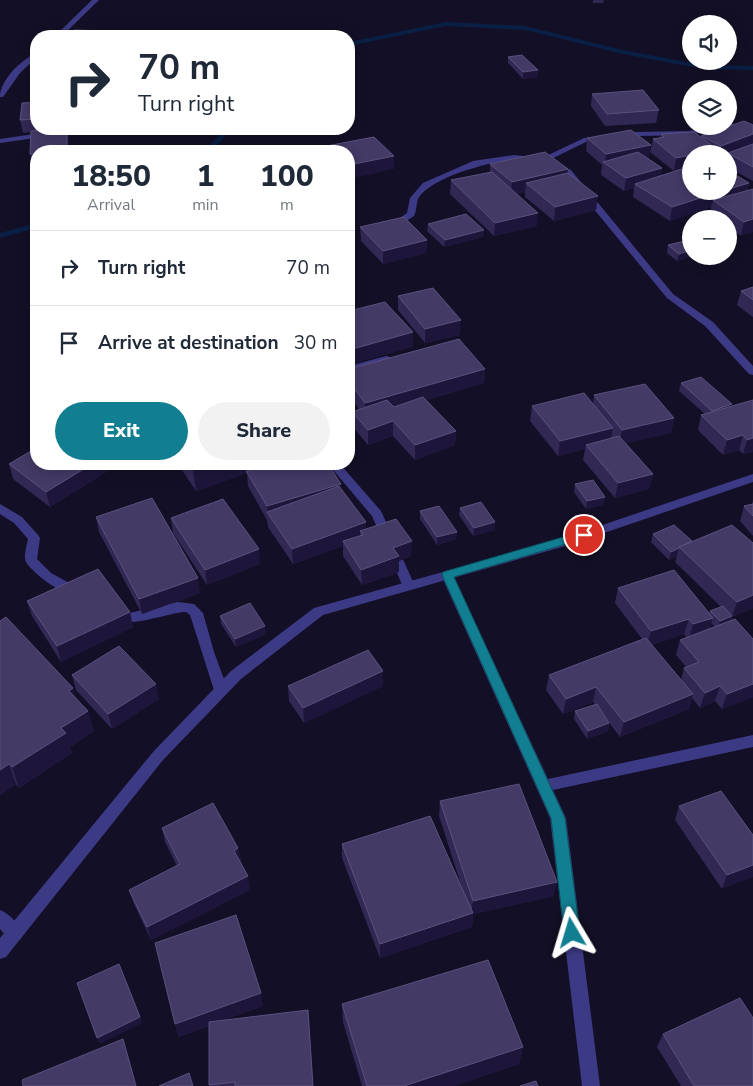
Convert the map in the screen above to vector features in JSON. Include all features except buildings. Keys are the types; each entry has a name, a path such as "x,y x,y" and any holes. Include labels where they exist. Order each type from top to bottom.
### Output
{"street":[{"path":"64,30 96,0"},
{"path":"0,95 17,71 30,60"},
{"path":"542,160 584,140 636,134 689,133 720,127 743,126 753,131"},
{"path":"0,142 45,135"},
{"path":"390,228 411,214 414,198 426,185 476,164 514,157 542,160 568,172 670,296 709,324 748,360 753,372"},
{"path":"355,367 386,359"},
{"path":"339,470 377,514 409,586"},
{"path":"0,951 158,756 236,675 319,611 565,542 753,478"},
{"path":"0,508 18,520 34,538 31,560 46,576 89,600"},
{"path":"447,575 558,818 591,1086"},
{"path":"107,610 124,620 178,607 189,607 196,612 207,652 221,690"},
{"path":"544,786 753,740"},
{"path":"0,918 15,933"}],"waterway":[{"path":"355,43 446,24 525,28 623,52 703,67 753,68"},
{"path":"213,145 223,135"},
{"path":"0,236 30,227"}],"route":[{"path":"572,933 558,818 447,575 584,535"}]}
